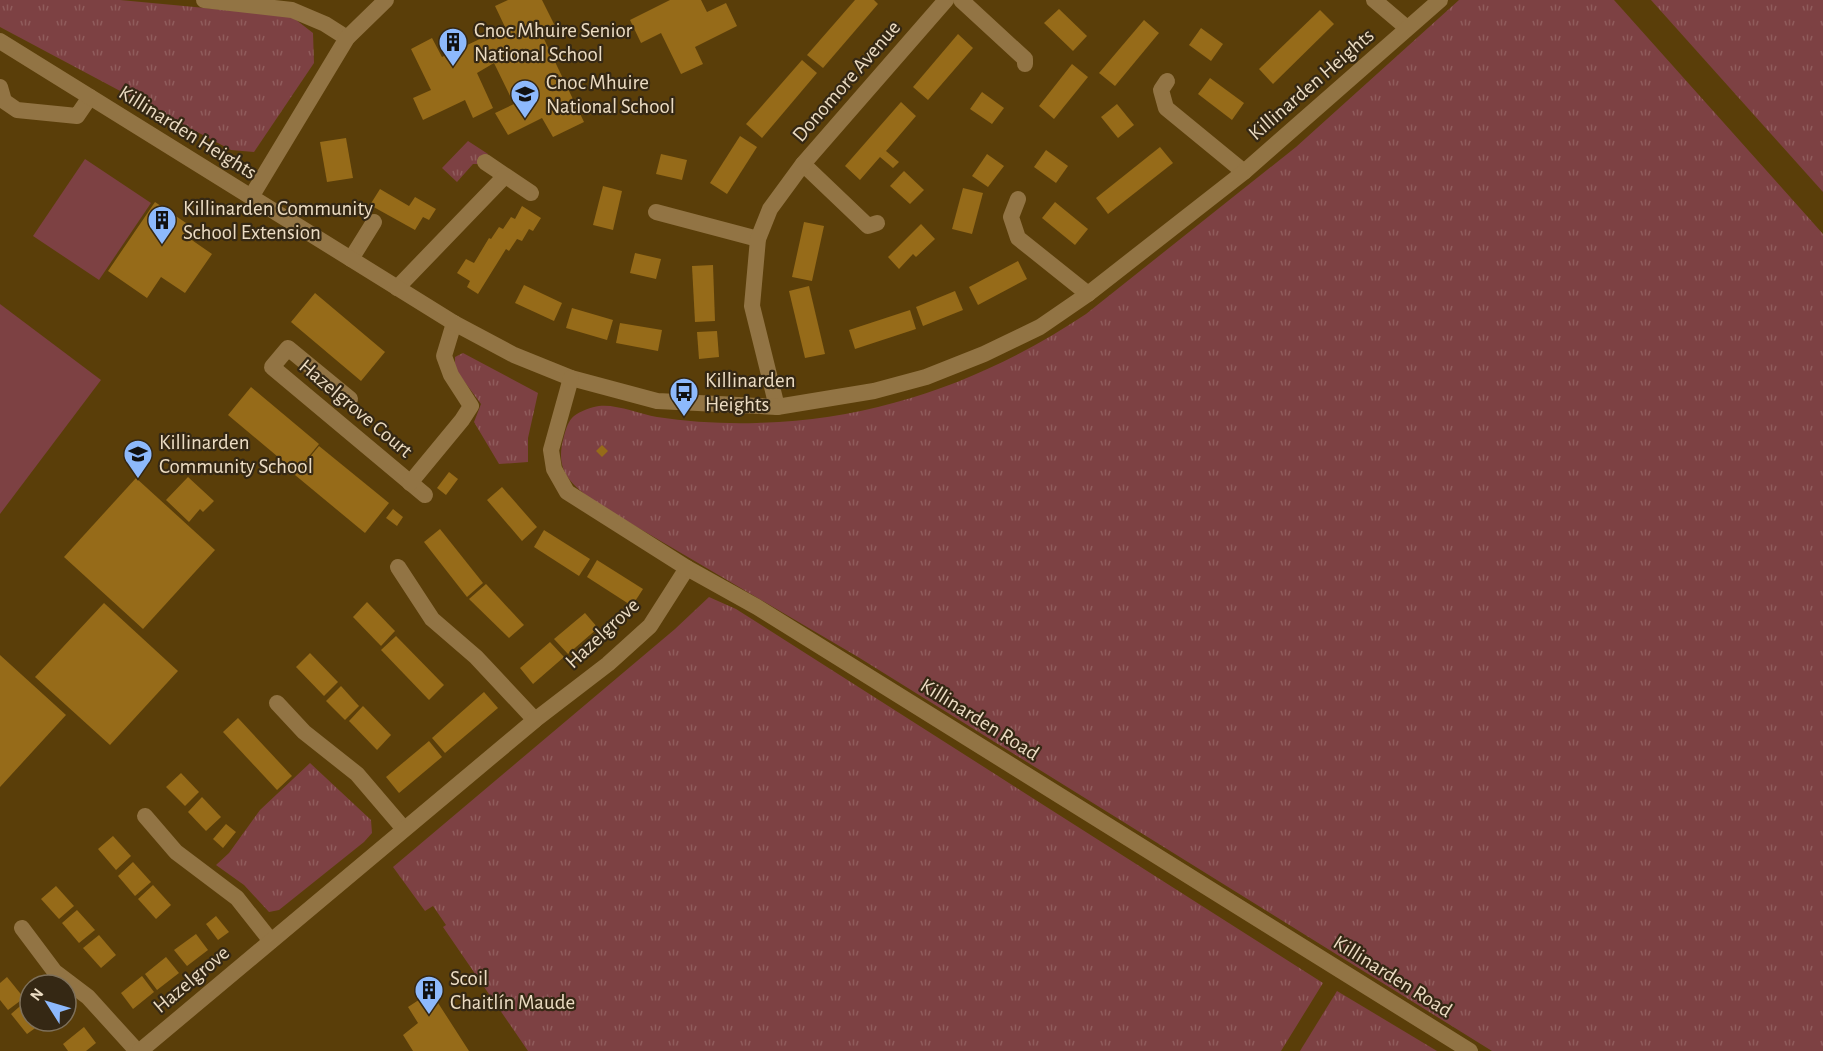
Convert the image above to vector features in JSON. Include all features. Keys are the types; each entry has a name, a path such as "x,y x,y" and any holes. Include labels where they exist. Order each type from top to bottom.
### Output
{"street":[{"path":"204,0 292,10 325,24 347,38"},
{"path":"251,197 347,38 386,0"},
{"name":"Donomore Avenue","path":"777,407 752,306 758,239 770,208 803,164 946,0"},
{"path":"961,0 1025,58 1025,64"},
{"name":"Killinarden Heights","path":"1374,0 1407,28"},
{"name":"Killinarden Heights","path":"1,44 454,323 514,355 571,378 657,401 777,407 874,391 926,377 984,354 1040,327 1088,294 1244,172 1440,0"},
{"name":"Killinarden Heights","path":"1167,81 1161,90 1166,108 1244,172"},
{"path":"0,87 4,101 17,111 77,116 90,97"},
{"path":"485,162 531,193"},
{"name":"Donomore Avenue","path":"803,164 868,226 877,223"},
{"path":"397,288 505,176"},
{"path":"1018,199 1011,217 1018,238 1088,294"},
{"path":"656,212 758,239"},
{"path":"351,259 374,222"},
{"name":"Hazelgrove Court","path":"410,483 471,406 452,375 444,356 454,323"},
{"name":"Hazelgrove Court","path":"350,399 288,348 272,367 425,495"},
{"name":"Killinarden Road","path":"571,378 551,450 554,469 567,492 687,568 767,613 1470,1051"},
{"path":"398,567 432,619 476,657 535,720"},
{"name":"Hazelgrove","path":"22,928 55,972 87,997 139,1051 535,720 608,664 650,626 687,568"},
{"path":"277,703 304,732 357,774 404,830"},
{"path":"145,816 176,852 237,898 271,941"}],"green space":[{"path":"0,0 120,0 291,16 313,33 314,63 254,152 231,150 0,27"},
{"path":"1459,0 1614,0 1823,234 1823,1051 1492,1051 858,657 596,503 572,482 563,467 561,448 569,423 577,414 593,407 613,406 657,417 707,422 757,423 801,420 887,405 970,377 1010,358 1086,314 1296,147"},
{"path":"1651,0 1823,0 1823,192"},
{"path":"468,141 488,154 478,164 473,164 457,182 442,168"},
{"path":"85,159 151,203 99,280 33,236"},
{"path":"0,304 101,380 0,514"},
{"path":"463,353 538,393 528,438 528,462 499,464 474,422 481,404 455,369 455,357"},
{"path":"709,597 736,609 1323,983 1281,1051 528,1051 443,927 446,925 433,906 425,911 393,867 675,629"},
{"path":"310,763 371,820 372,833 364,842 279,910 269,912 244,885 216,865 229,853 260,810"},
{"path":"1337,991 1437,1051 1300,1051"}],"building":[{"name":"Cnoc Mhuire Senior National School","path":"508,0 542,0 558,32 544,39 584,122 553,137 542,118 508,135 495,113 514,104 494,63 477,73 493,108 473,118 465,100 423,120 413,98 431,90 411,49 432,38 442,57 505,27 495,6"},
{"path":"670,0 701,0 707,12 726,3 737,26 695,47 703,64 681,74 661,33 641,43 630,20"},
{"path":"855,0 874,0 878,4 823,68 807,55"},
{"path":"1059,9 1087,36 1073,51 1044,23"},
{"path":"1320,10 1334,24 1273,84 1259,69"},
{"path":"1144,20 1159,33 1115,86 1099,73"},
{"path":"1201,28 1223,44 1211,61 1189,45"},
{"path":"958,34 973,48 928,100 913,87"},
{"path":"802,60 817,73 762,138 746,124"},
{"path":"1072,64 1088,77 1054,119 1039,106"},
{"path":"1210,78 1244,103 1232,120 1198,94"},
{"path":"982,92 1004,108 992,124 970,109"},
{"path":"901,102 916,116 886,151 899,162 893,168 880,157 860,180 845,166"},
{"path":"1117,104 1134,125 1118,138 1101,117"},
{"path":"740,136 757,147 727,194 710,183"},
{"path":"346,138 353,178 327,182 320,142"},
{"path":"1160,147 1173,163 1108,214 1096,198"},
{"path":"1046,150 1068,166 1056,183 1034,167"},
{"path":"661,154 687,160 682,180 656,174"},
{"path":"987,154 1004,166 988,187 972,176"},
{"path":"904,171 924,190 910,204 890,186"},
{"path":"603,186 622,191 613,230 593,225"},
{"path":"963,188 983,193 972,234 952,229"},
{"path":"380,189 409,206 415,197 436,209 429,220 423,217 415,230 370,205"},
{"name":"Killinarden Community School Extension","path":"155,202 192,227 186,236 212,254 185,293 161,277 147,298 108,271"},
{"path":"1055,202 1088,229 1075,245 1042,218"},
{"path":"522,206 541,218 533,231 529,229 522,241 517,239 509,251 506,249 478,294 467,287 470,281 457,273 466,259 474,263 489,238 491,239 499,227 503,229 511,217 515,219"},
{"path":"804,222 824,226 812,281 792,277"},
{"path":"921,224 935,239 916,257 913,254 899,269 888,257"},
{"path":"635,253 661,259 656,279 630,273"},
{"path":"1018,261 1027,279 978,305 969,287"},
{"path":"713,265 715,321 695,322 692,266"},
{"path":"524,285 562,303 554,321 515,303"},
{"path":"809,286 825,354 805,358 789,291"},
{"path":"955,291 963,310 923,326 916,307"},
{"path":"315,293 385,352 361,381 291,322"},
{"path":"572,308 613,320 607,340 566,328"},
{"path":"910,310 916,329 855,349 849,330"},
{"path":"620,323 662,330 658,351 616,343"},
{"path":"717,331 719,357 699,359 697,332"},
{"path":"251,387 319,444 296,472 228,415"},
{"path":"602,445 608,451 602,457 596,451"},
{"path":"319,446 389,503 365,533 295,475"},
{"path":"449,472 458,479 446,495 437,488"},
{"path":"188,477 214,501 203,512 200,509 189,522 166,500"},
{"path":"136,478 215,550 143,629 64,557"},
{"path":"502,487 537,527 522,541 487,500"},
{"path":"393,509 403,517 397,526 386,518"},
{"path":"440,529 483,583 467,597 424,542"},
{"path":"544,530 590,559 579,576 534,547"},
{"path":"597,560 643,589 632,606 587,577"},
{"path":"486,584 524,625 509,638 469,599"},
{"path":"367,602 395,631 381,646 353,617"},
{"path":"104,603 178,671 110,745 35,677"},
{"path":"585,613 598,628 568,654 554,639"},
{"path":"396,636 444,685 429,700 381,650"},
{"path":"550,642 564,657 533,684 520,668"},
{"path":"310,653 338,682 324,696 296,667"},
{"path":"0,655 66,715 0,787"},
{"path":"341,686 359,706 345,720 326,701"},
{"path":"484,692 498,708 445,753 432,738"},
{"path":"363,706 391,735 377,750 349,721"},
{"path":"238,718 292,776 277,790 223,732"},
{"path":"429,741 442,757 399,793 386,777"},
{"path":"181,773 199,792 185,806 166,787"},
{"path":"202,797 221,817 206,831 188,812"},
{"path":"226,824 236,832 223,848 213,839"},
{"path":"113,836 131,856 116,870 98,849"},
{"path":"133,862 151,882 135,896 118,876"},
{"path":"153,885 171,905 156,919 138,899"},
{"path":"56,886 74,906 59,919 41,899"},
{"path":"77,910 95,930 79,943 62,923"},
{"path":"216,916 229,932 218,940 206,924"},
{"path":"196,934 208,950 187,966 174,950"},
{"path":"99,935 116,955 101,968 83,948"},
{"path":"166,957 179,973 157,990 145,974"},
{"path":"142,976 154,992 133,1009 121,993"},
{"path":"7,977 18,991 18,1002 8,1010 0,1000 0,983"},
{"name":"Scoil Chaitlín Maude","path":"431,992 469,1051 413,1051 403,1035 418,1023 408,1007"},
{"path":"18,1008 18,1023 11,1014"},
{"path":"84,1027 96,1043 86,1051 68,1051 63,1044"}],"place":[{"name":"Cnoc Mhuire Senior National School","path":"453,68"},
{"name":"Cnoc Mhuire National School","path":"525,120"},
{"name":"Killinarden Community School Extension","path":"162,246"},
{"name":"Killinarden Heights","path":"684,418"},
{"name":"Killinarden Community School","path":"138,480"},
{"name":"Scoil Chaitlín Maude","path":"429,1016"}]}
